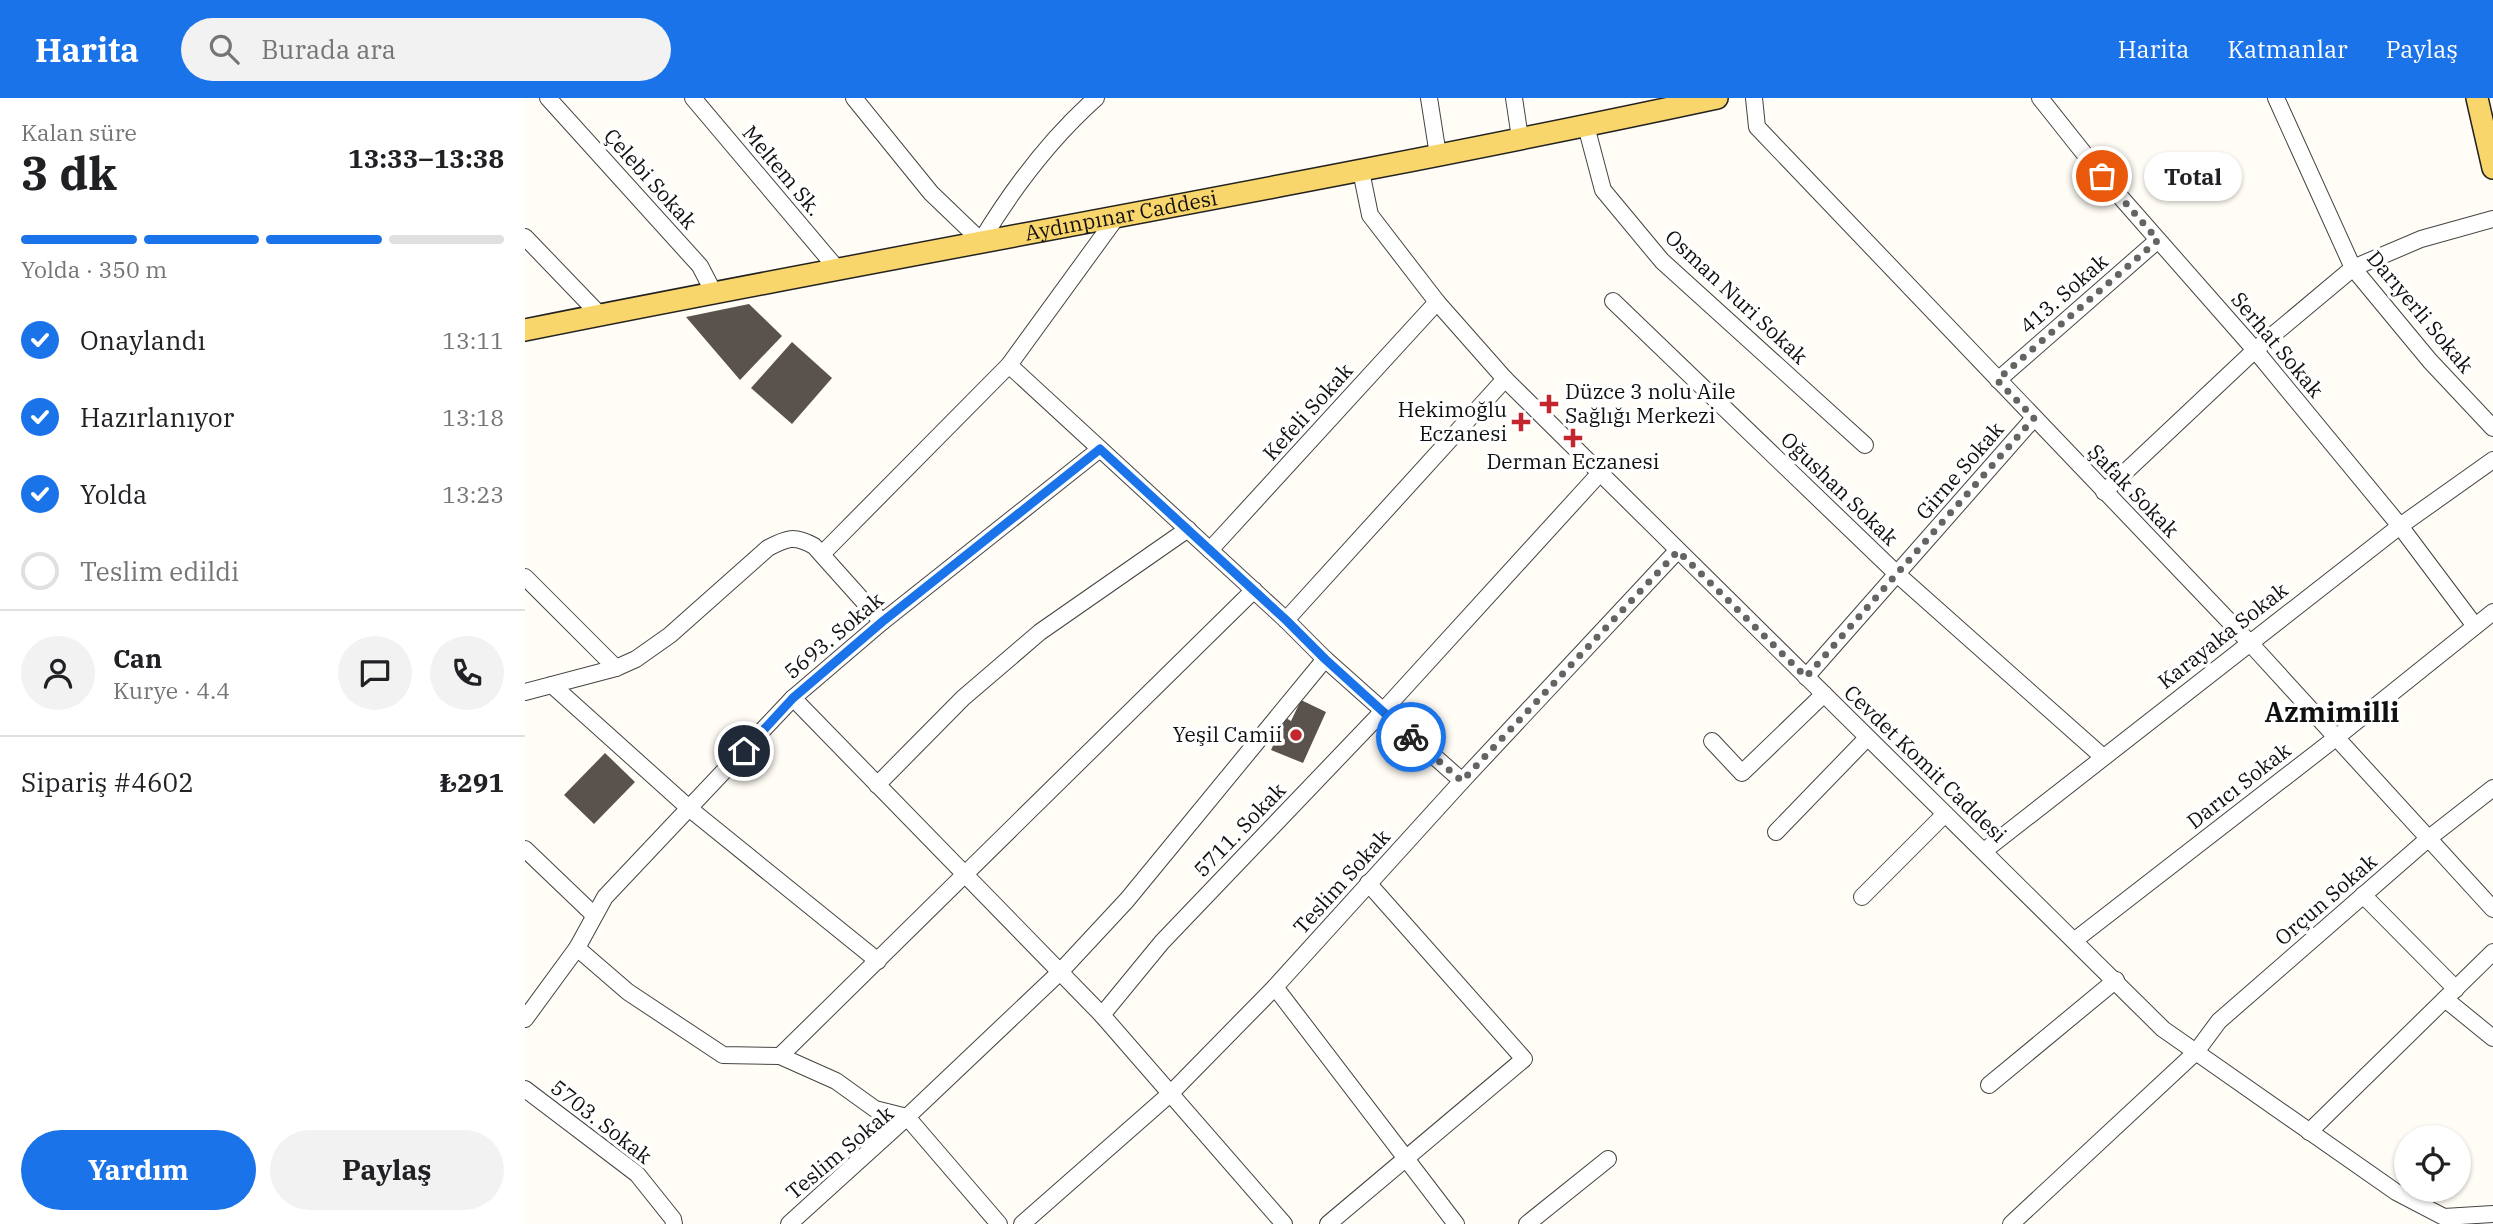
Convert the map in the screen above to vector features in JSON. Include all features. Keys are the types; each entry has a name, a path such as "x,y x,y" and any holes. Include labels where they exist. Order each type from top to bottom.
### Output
{"main road":[{"name":"Aydınpınar Caddesi","path":"525,331 981,241 1361,171 1717,98"},
{"path":"2477,98 2493,168"}],"street":[{"name":"Çelebi Sokak","path":"548,98 700,266 714,293"},
{"name":"Meltem Sk.","path":"693,98 839,271"},
{"path":"854,98 931,193 981,241 1009,195 1084,102"},
{"path":"1429,98 1438,155"},
{"path":"1514,98 1520,138"},
{"name":"Şafak Sokak","path":"1754,98 1757,127 2249,642 2493,909"},
{"name":"Serhat Sokak","path":"2040,98 2102,176 2255,350 2400,526 2475,625"},
{"name":"Darıyerli Sokak","path":"2276,98 2353,268 2430,361 2493,428"},
{"name":"Osman Nuri Sokak","path":"1586,126 1603,190 1662,261 1865,445"},
{"name":"Cevdet Komit Caddesi","path":"1361,171 1370,215 1437,302 1506,379 2163,1028 2396,1192 2443,1220 2493,1214"},
{"path":"822,554 1009,365 1115,218"},
{"path":"2104,492 2255,350 2353,268 2421,239 2493,219"},
{"path":"525,237 600,315"},
{"name":"413. Sokak","path":"1997,380 2158,240"},
{"name":"Oğushan Sokak","path":"1613,301 1897,574 2103,757"},
{"name":"Kefeli Sokak","path":"1210,550 1437,302"},
{"path":"1009,365 1254,590 1325,659 1462,781"},
{"path":"1286,620 1506,379"},
{"name":"Girne Sokak","path":"1806,677 2034,418"},
{"name":"5693. Sokak","path":"525,1019 577,948 605,897 793,698 882,622 1100,449"},
{"name":"Karayaka Sokak","path":"1984,851 2400,526 2493,460"},
{"name":"5711. Sokak","path":"1102,1015 1162,942 1383,711 1600,473"},
{"path":"877,785 963,698 1040,632 1188,529"},
{"path":"525,692 636,659 670,635 768,548 784,539 803,540 822,554 882,622"},
{"name":"Teslim Sokak","path":"1022,1224 1171,1093 1275,987 1462,781 1678,551"},
{"path":"525,577 616,667"},
{"path":"780,1056 1254,590"},
{"name":"Darıcı Sokak","path":"2075,940 2493,612"},
{"path":"577,948 628,992 723,1055 780,1056 836,1081 875,1109 907,1117 1059,972 1128,900 1325,659"},
{"path":"552,685 690,808 878,961"},
{"path":"1712,741 1742,773 1824,694"},
{"path":"793,698 1102,1015 1284,1224"},
{"path":"1776,832 1867,738"},
{"name":"Orçun Sokak","path":"2196,1052 2219,1021 2428,838 2493,788"},
{"path":"1862,897 1945,814"},
{"path":"525,849 594,915"},
{"path":"1328,1224 1524,1059 1369,883"},
{"path":"2363,895 2493,1038"},
{"path":"2309,1132 2493,953"},
{"path":"1989,1085 2116,980"},
{"path":"1275,987 1456,1224"},
{"path":"2015,1223 2196,1052"},
{"name":"5703. Sokak","path":"525,1089 637,1174 673,1219 674,1224"},
{"name":"Teslim Sokak","path":"789,1224 907,1117 999,1224"},
{"path":"1527,1224 1608,1159"}],"building":[{"path":"749,304 782,336 740,380 686,317"},
{"path":"792,342 832,378 792,424 751,388"},
{"name":"Yeşil Camii","path":"1301,700 1326,712 1303,763 1271,750 1286,718 1291,721"},
{"path":"605,753 635,782 594,824 564,795"}],"way so far":[{"path":"1411,737 1462,781 1678,551 1806,677 2034,418 1997,380 2158,240 2102,176"}],"place":[{"name":"Total","path":"2102,176"},
{"name":"Düzce 3 nolu Aile Sağlığı Merkezi","path":"1549,404"},
{"name":"Hekimoğlu Eczanesi","path":"1521,422"},
{"name":"Derman Eczanesi","path":"1573,438"},
{"name":"Yeşil Camii","path":"1296,735"}],"district":[{"name":"Azmimilli","path":"2332,712"}],"route":[{"path":"744,751 793,698 882,622 1100,449 1411,737"}]}
